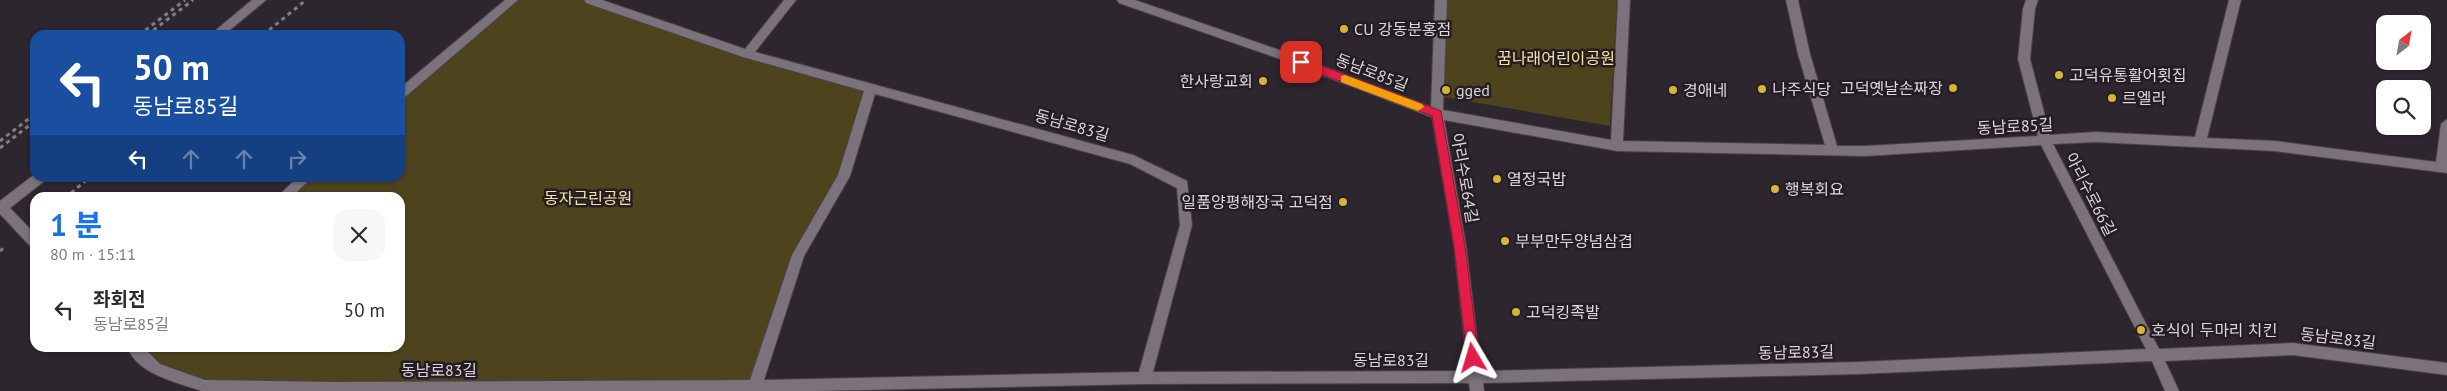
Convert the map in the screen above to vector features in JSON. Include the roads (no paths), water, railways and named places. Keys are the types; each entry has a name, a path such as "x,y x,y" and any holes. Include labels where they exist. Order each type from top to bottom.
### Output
{"street":[{"path":"222,30 260,0"},
{"path":"405,91 512,0"},
{"name":"동남로83길","path":"590,0 747,54 1133,160 1183,185 1186,225 1144,378"},
{"path":"747,54 790,0"},
{"name":"동남로85길","path":"1123,0 1284,56 1438,114 1617,146 1866,151 2096,137 2275,146 2444,167 2447,124"},
{"name":"아리수로64길","path":"1441,0 1438,114 1460,246 1476,384"},
{"path":"1617,146 1624,0"},
{"path":"1792,0 1804,54 1832,150"},
{"name":"아리수로66길","path":"2032,0 2029,9 2024,59 2045,141 2155,354 2172,391"},
{"path":"2200,142 2235,0"},
{"path":"754,388 798,255 844,176 871,87"},
{"path":"30,237 1,208 34,182"},
{"path":"289,192 300,182"},
{"name":"동남로83길","path":"139,352 155,368 205,386 336,388 754,388 1144,378 1476,384 2293,349 2447,369"}],"place":[{"name":"CU 강동분홍점","path":"1344,29"},
{"name":"고덕유통활어횟집","path":"2059,75"},
{"name":"한사랑교회","path":"1263,81"},
{"name":"고덕옛날손짜장","path":"1953,88"},
{"name":"나주식당","path":"1762,89"},
{"name":"gged","path":"1446,90"},
{"name":"경애네","path":"1673,90"},
{"name":"르엘라","path":"2112,98"},
{"name":"열정국밥","path":"1497,179"},
{"name":"행복회요","path":"1775,189"},
{"name":"일품양평해장국 고덕점","path":"1343,202"},
{"name":"부부만두양념삼겹","path":"1505,241"},
{"name":"고덕킹족발","path":"1516,312"},
{"name":"호식이 두마리 치킨","path":"2141,330"}],"park label":[{"name":"꿈나래어린이공원","path":"1556,58"},
{"name":"동자근린공원","path":"588,198"}]}
